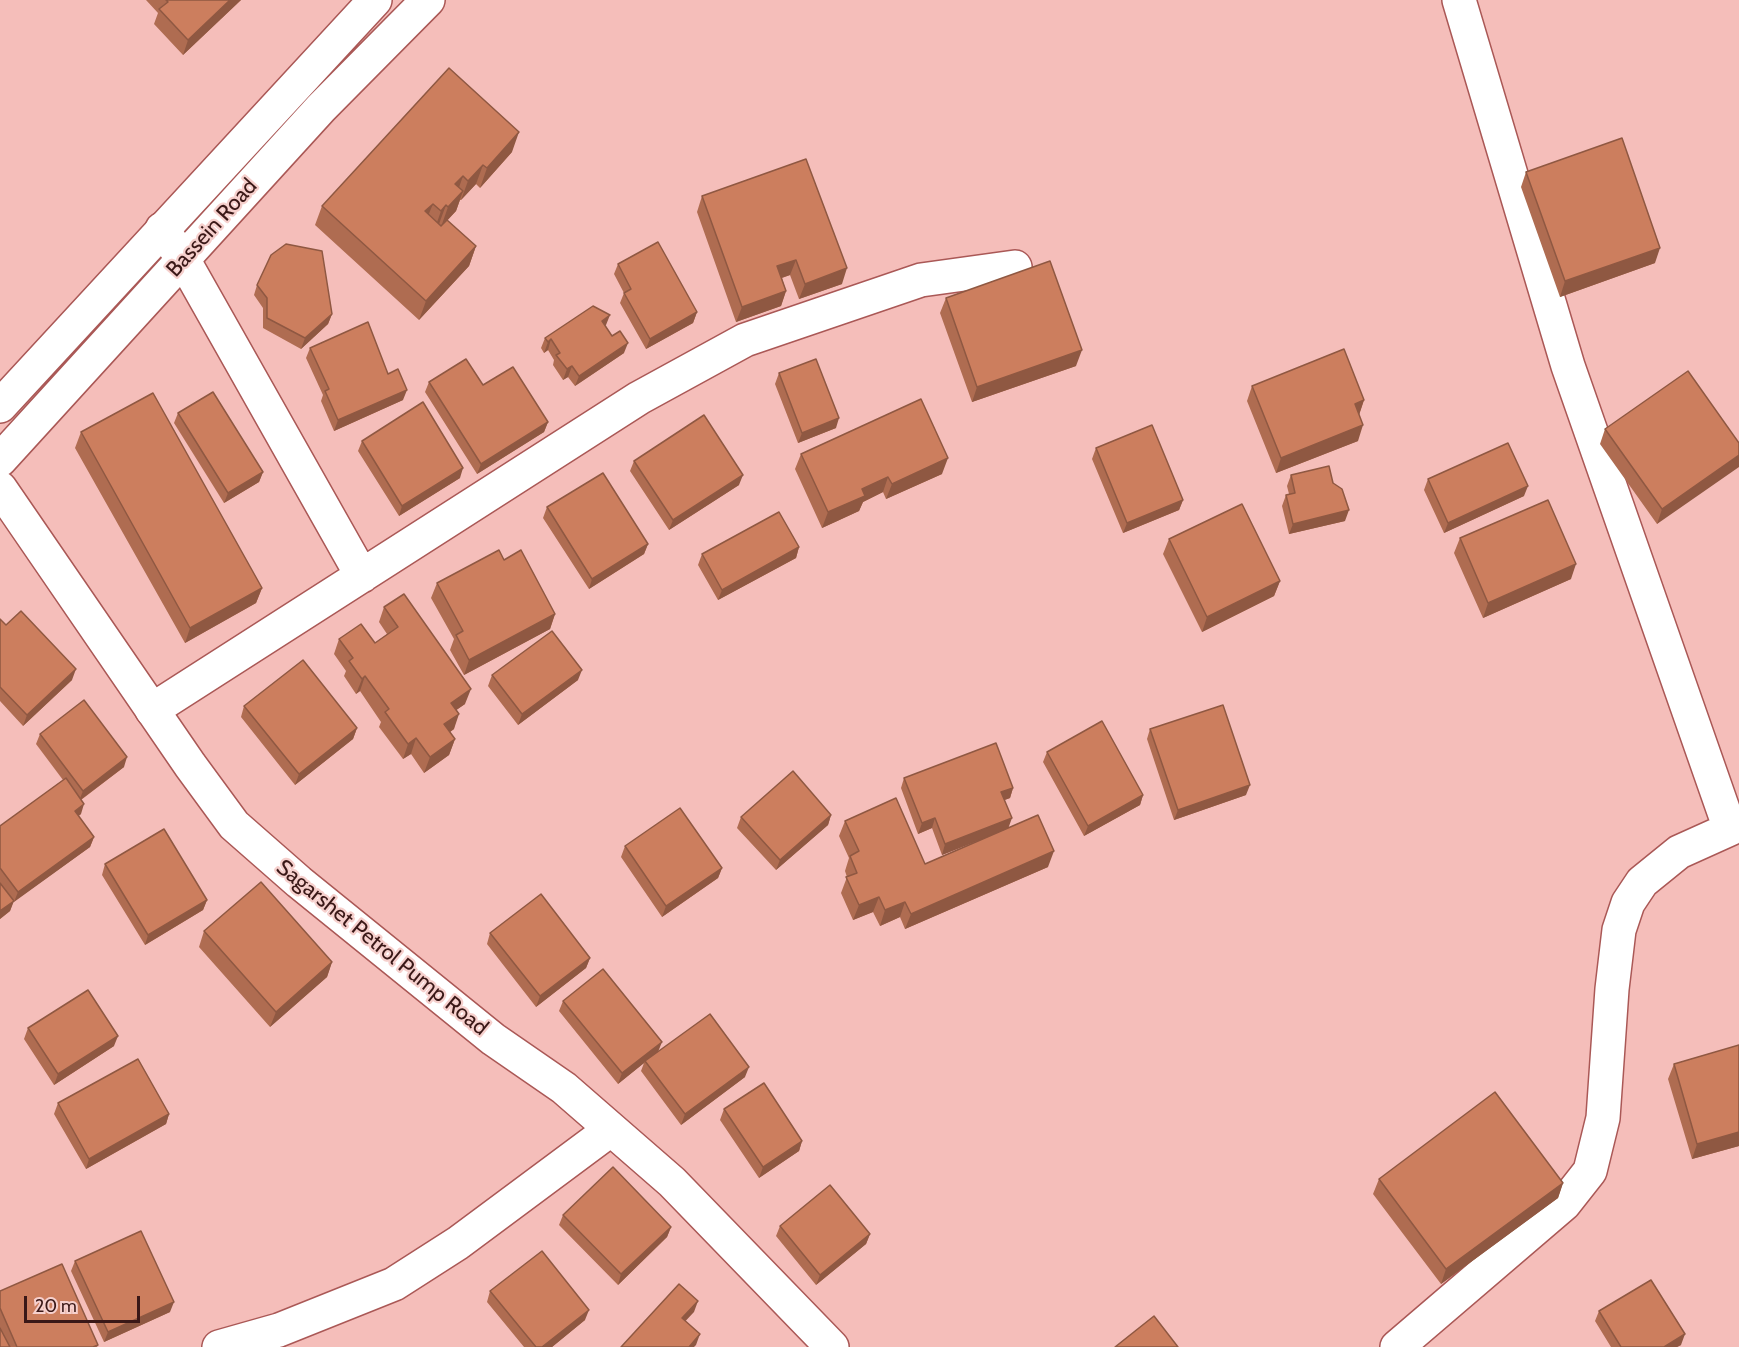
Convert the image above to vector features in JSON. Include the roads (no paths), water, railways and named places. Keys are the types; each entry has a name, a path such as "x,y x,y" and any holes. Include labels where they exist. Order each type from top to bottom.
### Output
{"street":[{"name":"Bassein Road","path":"0,406 375,0"},
{"name":"Bassein Road","path":"0,460 321,108 428,0"},
{"path":"1397,1347 1564,1204 1590,1171 1603,1118 1612,989 1619,930 1628,903 1642,882 1679,852 1734,827 1568,366 1459,0"},
{"path":"162,229 183,259 362,576"},
{"path":"152,710 639,398 745,340 921,280 1015,267"},
{"name":"Sagarshet Petrol Pump Road","path":"0,488 234,825 299,882 484,1031 564,1088 672,1182 832,1347"},
{"path":"219,1347 279,1330 394,1284 458,1243 610,1130"}]}
